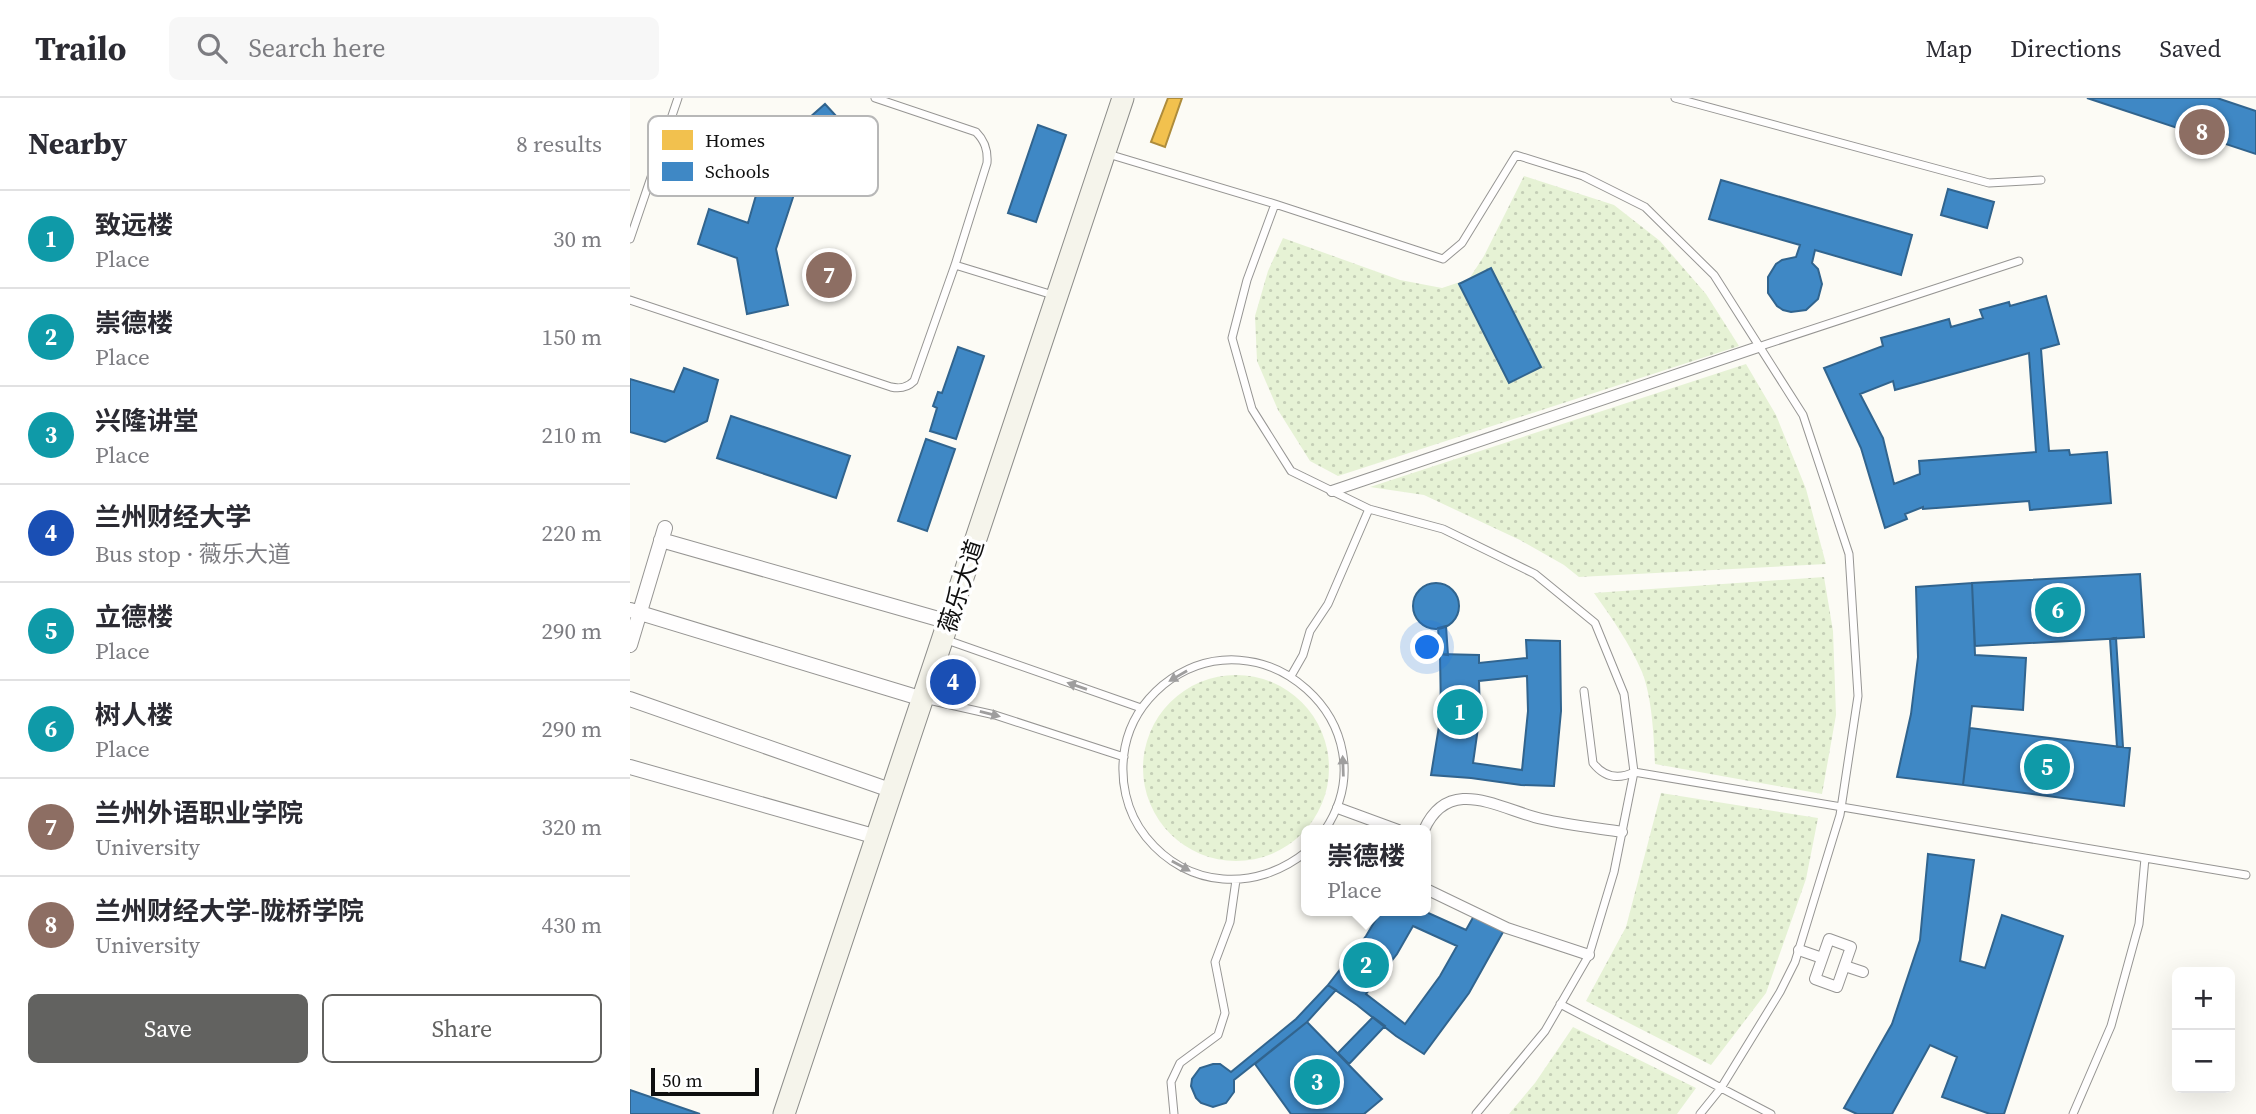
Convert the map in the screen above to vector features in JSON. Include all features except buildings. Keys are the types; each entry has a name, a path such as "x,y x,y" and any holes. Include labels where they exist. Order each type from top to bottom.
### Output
{"main road":[{"name":"薇乐大道","path":"784,1114 1123,98"}],"street":[{"path":"1332,491 1758,347"},
{"path":"630,645 635,611 663,534 946,630"},
{"path":"635,611 923,699"},
{"path":"630,699 892,791"},
{"path":"630,767 877,837"},
{"path":"1426,825 1429,818 1449,802 1475,799 1543,819 1622,832"},
{"path":"1338,808 1384,825"},
{"path":"1431,891 1507,928 1589,955"},
{"path":"1829,939 1851,947 1837,987 1815,979 1822,958 1829,939"},
{"path":"1799,950 1822,958"},
{"path":"1845,966 1863,972"}],"lane":[{"path":"671,116 677,98"},
{"path":"630,300 891,387 903,388 914,381 987,163 986,146 976,132 875,98"},
{"path":"1675,98 1989,183 2041,180"},
{"path":"1105,153 1275,204 1443,259 1462,243 1516,155 1583,176 1645,207 1714,275 1803,415 1849,554 1858,696 1841,808 1799,950 1780,992 1721,1087 1700,1114"},
{"path":"630,239 648,185"},
{"path":"1275,204 1247,280 1232,338 1252,409 1291,471 1369,509 1443,529 1535,574 1595,622 1624,694 1634,772 1614,872 1589,955 1545,1031 1476,1114"},
{"path":"1758,347 2019,261"},
{"path":"955,265 1057,296"},
{"path":"1291,676 1303,655 1310,631 1328,604 1369,509"},
{"path":"946,630 1141,708"},
{"path":"1301,856 1280,870 1236,880 1190,871 1163,855 1134,818 1124,788 1124,757 1132,727 1141,708 1171,679 1215,661 1262,663 1291,676 1315,695 1333,721 1339,736 1344,767 1338,808 1328,825"},
{"path":"1584,691 1593,763 1607,775 1626,776 1634,772 2246,874"},
{"path":"923,699 995,715 1124,757"},
{"path":"2073,1114 2115,1014 2139,925 2145,858"},
{"path":"1174,1114 1171,1082 1180,1063 1218,1035 1225,1013 1215,962 1230,922 1236,880"},
{"path":"1560,1004 1771,1114"}],"green space":[{"path":"1524,176 1614,205 1660,241 1706,294 1739,346 1338,476 1310,461 1278,410 1257,361 1255,316 1268,271 1283,238 1400,280 1442,288 1469,279 1484,256"},
{"path":"1746,364 1776,415 1806,489 1826,564 1579,577 1564,565 1520,540 1424,495 1370,487"},
{"path":"1824,577 1833,631 1836,715 1822,794 1655,764 1650,705 1642,672 1626,641 1594,593"},
{"path":"1218,677 1254,677 1272,682 1288,691 1302,702 1313,716 1322,732 1327,750 1327,786 1322,804 1313,820 1309,825 1301,825 1301,835 1288,845 1272,854 1254,859 1218,859 1200,854 1184,845 1170,834 1159,820 1150,804 1145,786 1145,750 1150,732 1159,716 1170,702 1184,691 1200,682"},
{"path":"1661,793 1818,818 1806,879 1766,993 1711,1065 1586,1001 1626,927"},
{"path":"1573,1027 1696,1088 1677,1114 1509,1114 1535,1083"}],"place":[{"name":"兰州财经大学-陇桥学院","path":"2202,132"},
{"name":"兰州外语职业学院","path":"829,275"},
{"name":"树人楼","path":"2058,610"},
{"name":"兰州财经大学","path":"953,682"},
{"name":"致远楼","path":"1460,712"},
{"name":"立德楼","path":"2047,767"},
{"name":"崇德楼","path":"1366,965"},
{"name":"兴隆讲堂","path":"1317,1082"}]}
